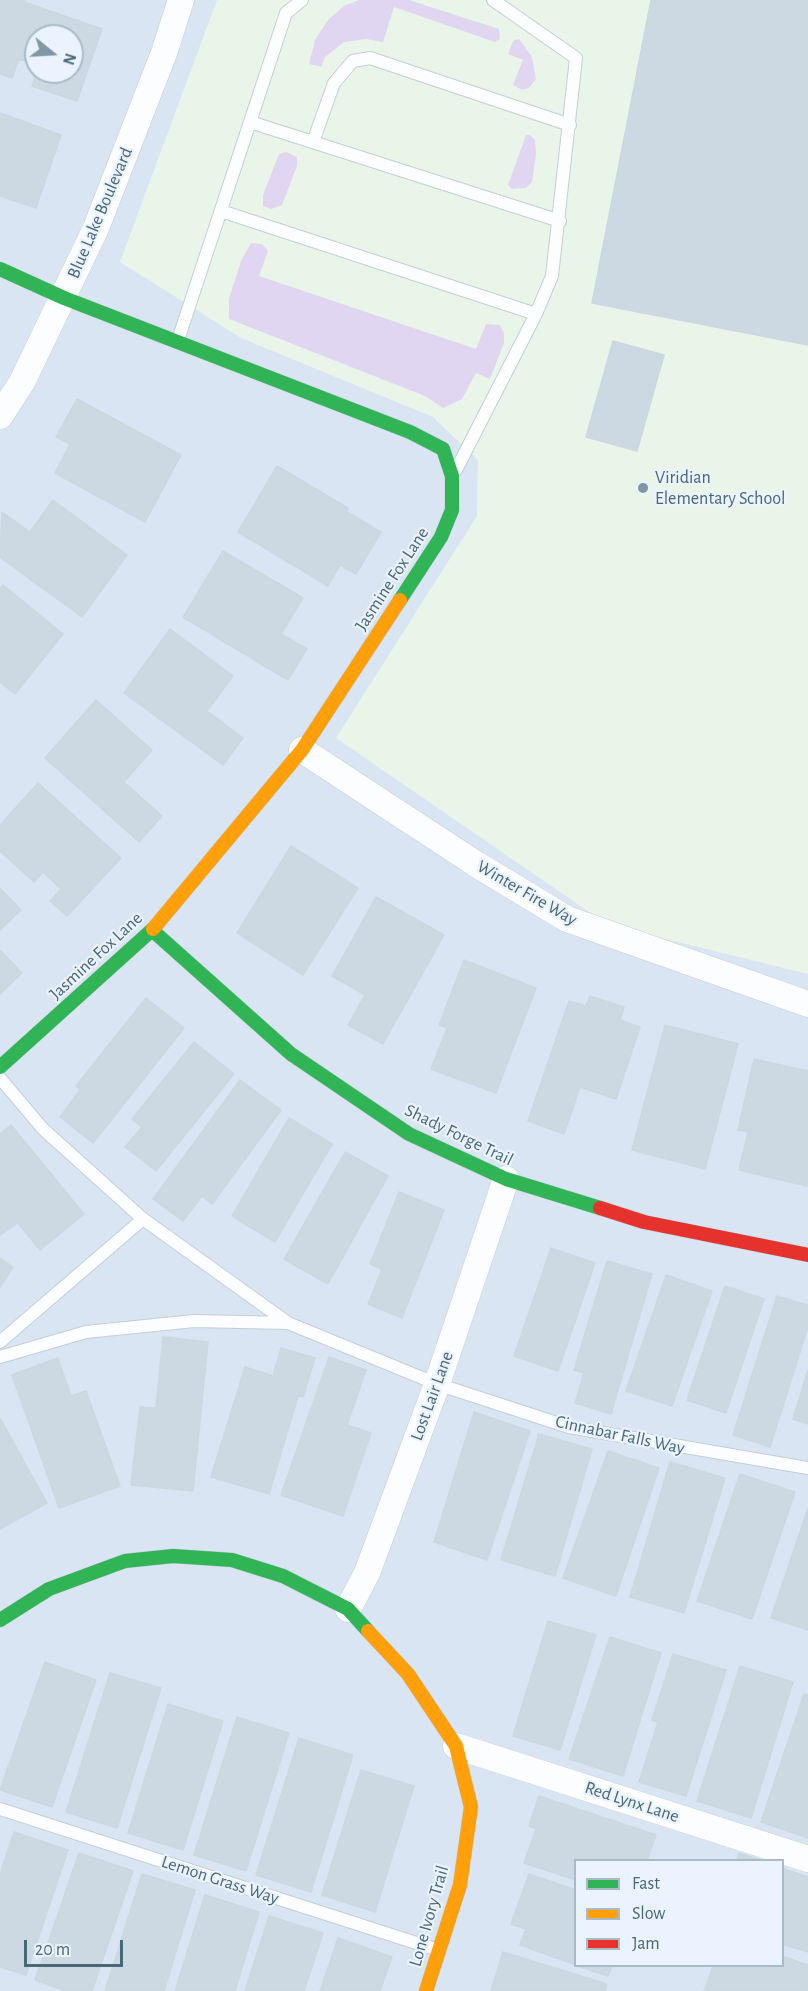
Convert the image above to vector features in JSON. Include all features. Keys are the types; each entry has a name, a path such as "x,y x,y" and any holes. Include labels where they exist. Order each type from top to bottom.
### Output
{"street":[{"name":"Blue Lake Boulevard","path":"0,417 22,382 96,228 164,53 181,0"},
{"name":"Jasmine Fox Lane","path":"0,269 64,298 410,432 443,449 452,476 452,510 441,537 302,750 152,930 0,1067"},
{"name":"Winter Fire Way","path":"302,750 457,852 567,919 808,1004"},
{"name":"Shady Forge Trail","path":"152,930 291,1054 409,1134 506,1179 644,1222 808,1255"},
{"name":"Lost Lair Lane","path":"348,1609 367,1573 437,1384 506,1179"},
{"path":"0,1620 49,1589 125,1562 173,1556 231,1560 283,1576 348,1609"},
{"name":"Lone Ivory Trail","path":"348,1609 408,1674 456,1746 471,1807 460,1885 426,1991"},
{"name":"Red Lynx Lane","path":"456,1746 808,1858"}],"lane":[{"path":"177,342 286,13 302,0"},
{"path":"452,476 536,314 552,276 560,221 576,58 493,0"},
{"path":"313,142 334,83 352,61 370,58 570,125"},
{"path":"250,122 560,221"},
{"path":"221,211 536,314"},
{"path":"0,1078 43,1129 143,1219 288,1323"},
{"path":"0,1342 143,1219"},
{"path":"0,1357 86,1332 194,1321 288,1323"},
{"name":"Cinnabar Falls Way","path":"288,1323 437,1384 569,1427 808,1468"},
{"name":"Lemon Grass Way","path":"0,1809 439,1951"}],"shaded area":[{"path":"0,0 808,0 808,1991 0,1991"},
{"name":"Viridian Elementary School","path":"217,0 808,0 808,974 608,925 336,738 477,516 478,460 433,417 241,338 120,262"},
{"path":"359,0 409,0 499,29 500,39 495,42 394,7 383,42 366,39 344,42 325,57 321,67 309,64 315,40 328,20 344,6"},
{"path":"519,39 532,57 536,79 529,88 522,90 513,85 523,60 508,54 513,41"},
{"path":"526,135 530,135 535,140 536,154 532,182 526,188 512,189 508,185"},
{"path":"286,152 297,157 297,166 282,205 271,209 263,206 263,195 279,154"},
{"path":"251,243 262,244 268,251 259,276 476,349 486,324 500,325 504,333 504,343 490,379 476,373 462,399 443,408 425,396 229,319 229,299 241,261"}],"building":[{"path":"0,0 24,0 24,2 102,29 84,81 84,24 24,24 24,60 19,59 12,78 0,74"},
{"path":"651,0 808,0 808,345 592,303"},
{"path":"33,84 83,84 77,101 32,86"},
{"path":"0,113 61,135 36,208 0,196"},
{"path":"613,341 664,355 637,451 586,437"},
{"path":"77,399 181,455 145,522 55,473 70,444 56,437"},
{"path":"277,466 348,508 347,512 381,532 356,574 340,565 328,586 238,532"},
{"path":"53,500 127,555 82,617 0,557 2,512 30,532"},
{"path":"223,551 303,598 281,634 307,649 288,680 183,617"},
{"path":"3,585 63,634 15,694 0,682 0,589"},
{"path":"170,629 233,676 207,711 243,738 223,765 124,693"},
{"path":"96,700 152,750 124,782 162,816 139,842 45,758"},
{"path":"38,783 121,858 67,916 50,901 61,889 43,872 34,882 0,851 0,825"},
{"path":"291,846 358,888 303,975 237,933"},
{"path":"0,888 21,910 0,930"},
{"path":"376,897 444,935 383,1044 348,1025 365,995 332,976"},
{"path":"0,950 22,973 0,994"},
{"path":"464,960 536,988 496,1093 431,1069 447,1028 439,1025"},
{"path":"590,996 624,1007 620,1020 640,1027 616,1099 580,1087 564,1134 528,1121 569,1001 586,1006"},
{"path":"146,998 184,1028 93,1143 60,1117 81,1089 76,1086"},
{"path":"665,1025 738,1044 705,1169 632,1150"},
{"path":"194,1042 234,1074 156,1171 125,1147 142,1127 132,1119"},
{"path":"754,1059 808,1071 807,1186 739,1170 748,1132 738,1130"},
{"path":"240,1080 281,1110 212,1204 202,1196 183,1221 153,1199"},
{"path":"289,1118 332,1144 275,1242 232,1216"},
{"path":"11,1125 84,1214 40,1250 18,1223 0,1235 0,1134"},
{"path":"345,1152 388,1176 328,1284 284,1259"},
{"path":"399,1192 444,1210 402,1318 368,1304 382,1269 370,1264"},
{"path":"551,1248 595,1263 558,1371 514,1356"},
{"path":"0,1258 13,1267 0,1287"},
{"path":"607,1261 652,1274 611,1414 575,1403 584,1373 574,1370"},
{"path":"666,1275 712,1291 672,1406 626,1391"},
{"path":"725,1286 764,1299 726,1413 687,1400"},
{"path":"777,1296 808,1305 808,1327 770,1447 733,1435"},
{"path":"163,1337 208,1342 193,1491 131,1485 140,1407 156,1408"},
{"path":"281,1348 315,1358 303,1397 298,1396 269,1494 211,1477 245,1367 273,1376"},
{"path":"329,1357 366,1370 347,1425 371,1433 343,1516 281,1495"},
{"path":"58,1358 71,1396 86,1391 120,1486 59,1508 12,1375"},
{"path":"808,1370 808,1424 793,1419"},
{"path":"474,1412 530,1431 487,1560 434,1542"},
{"path":"0,1418 47,1503 0,1529"},
{"path":"539,1434 592,1449 555,1576 501,1560"},
{"path":"608,1451 659,1468 616,1596 563,1578"},
{"path":"670,1462 725,1478 684,1613 630,1597"},
{"path":"740,1474 795,1492 752,1619 697,1601"},
{"path":"808,1508 808,1630 771,1618"},
{"path":"548,1621 596,1635 560,1750 513,1736"},
{"path":"610,1637 661,1653 623,1776 569,1759"},
{"path":"673,1654 726,1670 686,1796 639,1782 658,1722 652,1720"},
{"path":"45,1662 96,1680 52,1807 0,1790"},
{"path":"740,1666 793,1682 751,1818 697,1801"},
{"path":"110,1673 161,1688 117,1828 66,1812"},
{"path":"804,1694 808,1695 808,1838 761,1822"},
{"path":"168,1704 223,1721 183,1850 128,1833"},
{"path":"237,1717 289,1733 246,1871 194,1855"},
{"path":"299,1738 353,1755 311,1892 256,1875"},
{"path":"361,1770 414,1786 375,1912 322,1895"},
{"path":"539,1796 656,1835 647,1859 574,1859 574,1879 524,1863 536,1829 529,1826"},
{"path":"14,1832 68,1850 26,1975 0,1967 0,1874"},
{"path":"79,1853 133,1871 92,1991 66,1991 35,1980"},
{"path":"739,1853 757,1859 737,1859"},
{"path":"784,1869 808,1877 808,1952 784,1945"},
{"path":"142,1874 195,1890 164,1991 105,1991"},
{"path":"529,1874 574,1889 574,1964 520,1945 526,1929 511,1924"},
{"path":"205,1895 259,1912 235,1991 175,1991"},
{"path":"269,1916 323,1933 304,1991 245,1991"},
{"path":"338,1938 392,1957 380,1991 320,1991"},
{"path":"503,1952 607,1984 605,1991 491,1991"},
{"path":"784,1957 808,1965 808,1991 704,1991 713,1967 784,1967"},
{"path":"581,1967 612,1967 608,1976"}],"traffic: fast":[{"path":"0,269 64,298 410,432 443,449 452,476 452,510 441,537 400,600"},
{"path":"0,1067 153,929"},
{"path":"152,930 291,1054 409,1134 506,1179 600,1208"},
{"path":"0,1620 49,1589 125,1561 173,1556 232,1560 283,1576 348,1609 368,1631"}],"traffic: slow":[{"path":"153,929 302,750 400,600"},
{"path":"368,1631 408,1674 456,1746 471,1807 460,1885 426,1991"}],"traffic: jam":[{"path":"600,1208 644,1222 808,1255"}],"place":[{"name":"Viridian Elementary School","path":"643,488"}]}
